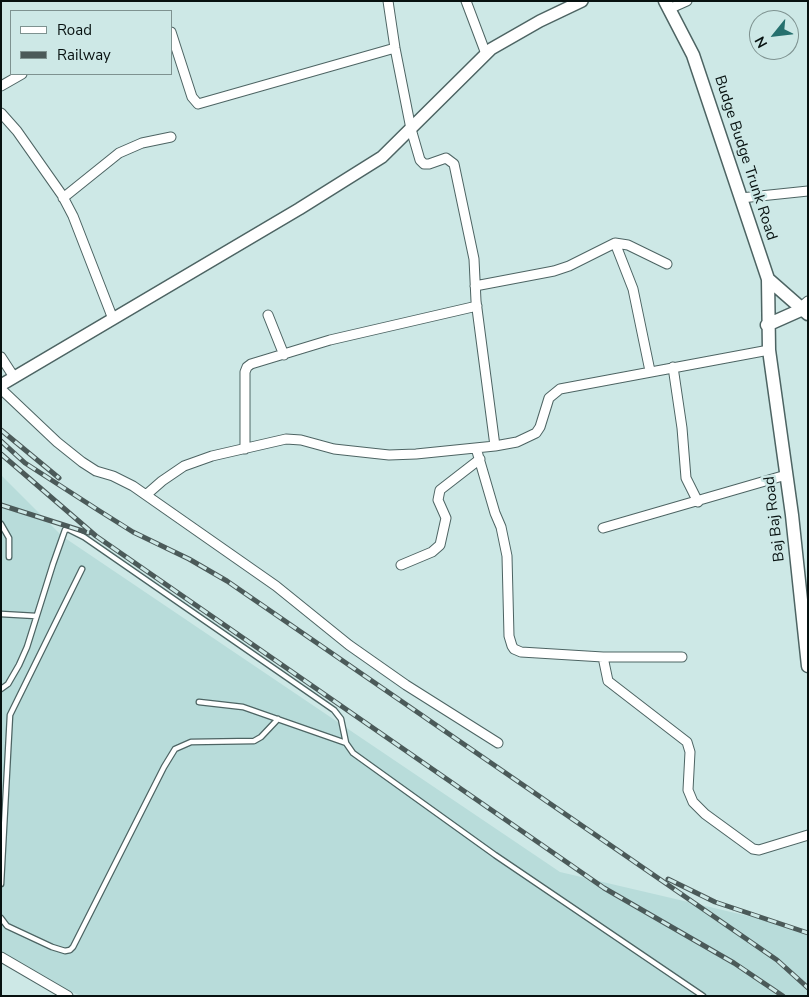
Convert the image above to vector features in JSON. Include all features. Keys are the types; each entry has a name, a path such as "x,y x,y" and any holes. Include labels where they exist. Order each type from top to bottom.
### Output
{"main road":[{"name":"Budge Budge Trunk Road","path":"667,5 693,55 768,279 805,308"},
{"name":"Baj Baj Road","path":"768,279 769,350 786,475 808,666"},
{"path":"768,325 805,308"}],"street":[{"path":"388,1 394,48 411,129 420,160 424,164 429,164 446,158 454,164 474,259 477,306 495,446"},
{"path":"466,1 486,54"},
{"path":"1,385 299,209 382,157 491,49 582,1"},
{"path":"667,5 687,1"},
{"path":"172,35 192,97 198,104 394,48"},
{"path":"1,86 20,75"},
{"path":"1,113 17,131 63,198 81,232 112,319"},
{"path":"63,198 119,153 142,143 171,137"},
{"path":"741,198 808,191"},
{"path":"475,286 554,271 569,266 615,243 628,246 667,264"},
{"path":"615,243 633,289 650,371"},
{"path":"245,448 245,372 251,364 330,340 477,306"},
{"path":"268,315 284,355"},
{"path":"146,495 184,466 212,456 286,439 301,440 334,449 389,455 476,448 517,442 536,433 540,427 549,398 560,390 650,371 769,350"},
{"path":"1,357 14,377"},
{"path":"672,367 682,428 686,478 698,502"},
{"path":"1,389 57,442 82,462 133,486 276,586 349,645 406,685 498,743"},
{"path":"476,448 495,514 501,527 507,556 509,636 514,649 521,652 603,657 682,657"},
{"path":"401,565 432,552 440,545 446,518 438,500 440,490 480,459"},
{"path":"603,528 786,475"},
{"path":"603,657 608,681 687,742 690,752 688,790 693,802 704,814 753,849 759,850 808,835"},
{"path":"1,957 68,996"}],"lane":[{"path":"1,524 8,538 9,556"},
{"path":"1,689 8,684 27,647 65,530 68,529 84,537 334,710 341,719 346,743 353,753 495,855 703,996"},
{"path":"1,884 10,715 82,569"},
{"path":"1,614 36,616"},
{"path":"199,702 243,706 346,743"},
{"path":"1,918 7,926 52,948 70,950 175,749 191,742 254,741 262,737 278,719"}],"shaded area":[{"path":"1,475 62,536 560,872 808,930 808,996 81,996 1,962"}],"railway":[{"path":"1,430 59,478"},
{"path":"1,441 25,463 133,532 189,559 227,581 777,960 808,988"},
{"path":"1,454 96,536 604,888 734,963 783,996"},
{"path":"1,505 89,533"},
{"path":"668,879 715,902 808,933"}]}
